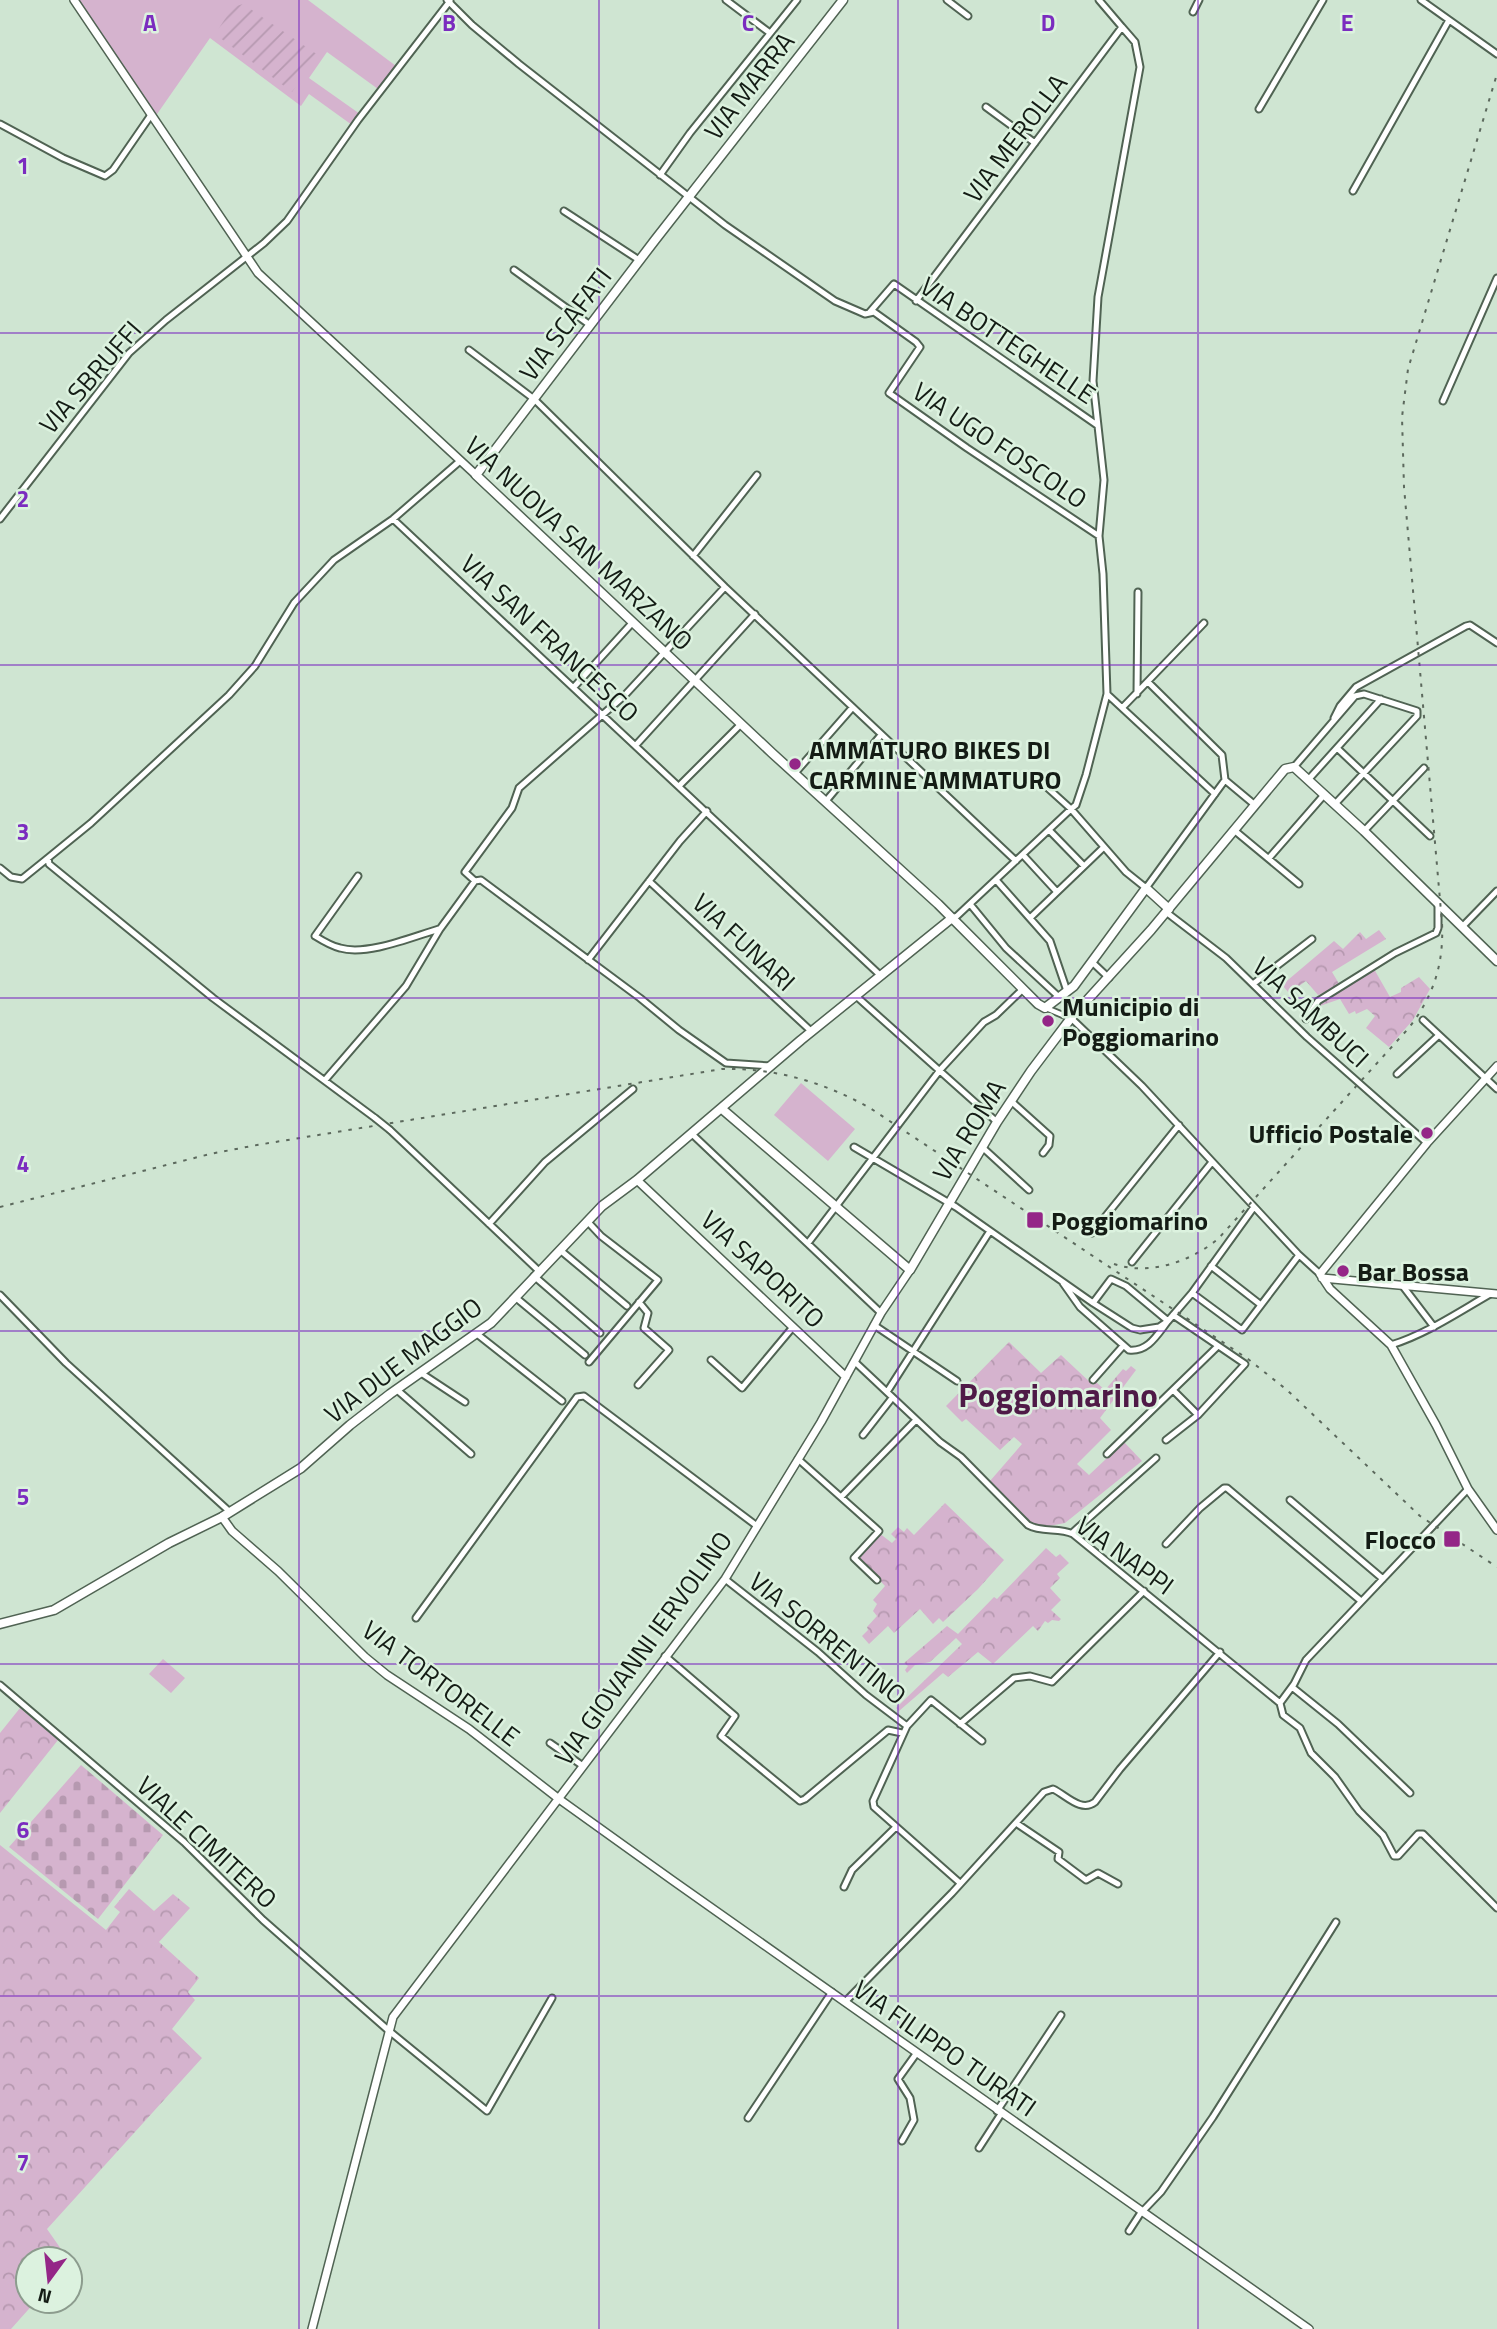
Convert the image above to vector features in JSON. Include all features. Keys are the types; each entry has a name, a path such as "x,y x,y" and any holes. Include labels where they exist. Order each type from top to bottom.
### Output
{"main road":[{"name":"VIA MARRA","path":"689,198 843,0"},
{"name":"VIA SCAFATI","path":"476,475 689,198"},
{"name":"VIA NUOVA SAN MARZANO","path":"476,475 951,918 1038,1004 1045,1007"},
{"path":"1294,767 1497,961"},
{"name":"VIA ROMA","path":"910,1270 997,1122 1071,1018 1168,910 1285,769 1294,767"},
{"path":"1045,1007 1074,986 1146,888 1168,910"},
{"name":"VIA DUE MAGGIO","path":"0,1624 54,1610 169,1543 272,1488 301,1468 350,1425 491,1323 602,1206 637,1180 951,918"},
{"path":"722,1109 910,1270"}],"street":[{"name":"VIA NUOVA SAN MARZANO","path":"74,0 258,273 476,475"},
{"path":"726,0 771,33"},
{"path":"660,175 690,133 797,0"},
{"path":"947,0 968,16"},
{"path":"1099,0 1135,42 1140,67 1098,297 1093,381 1104,480 1099,536"},
{"path":"1192,12 1199,0"},
{"path":"1259,109 1323,0"},
{"path":"1420,0 1497,54"},
{"name":"VIA UGO FOSCOLO","path":"449,1 509,56 689,198 835,301 865,314 874,312 920,347 889,393 1099,536 1103,573 1107,694 1086,775 1072,809"},
{"name":"VIA SBRUFFI","path":"0,519 129,354 166,320 264,243 287,221 358,120 449,1"},
{"path":"1353,191 1449,20"},
{"name":"VIA MEROLLA","path":"916,300 1122,27"},
{"path":"986,107 1035,143"},
{"path":"0,124 63,158 105,176 113,170 151,115"},
{"path":"564,211 639,260"},
{"path":"514,270 590,325"},
{"path":"1443,401 1497,278"},
{"name":"VIA BOTTEGHELLE","path":"869,313 894,285 1097,425"},
{"path":"469,350 534,400 725,587 1016,861"},
{"path":"0,868 11,877 22,879 91,823 229,695 255,666 294,603 334,559 393,519 460,461"},
{"path":"693,556 757,475"},
{"name":"VIA SAN FRANCESCO","path":"393,519 707,811"},
{"path":"475,881 464,872 512,808 519,788 604,715 725,587"},
{"path":"1136,694 1138,592"},
{"path":"636,745 755,614"},
{"path":"574,687 633,622"},
{"path":"1123,707 1204,624"},
{"path":"1333,721 1340,706 1356,687 1466,626 1470,625 1497,643"},
{"path":"1040,780 1072,809 1126,872 1146,888 1225,780 1222,755 1148,682"},
{"path":"1107,694 1215,794"},
{"path":"1294,767 1355,696 1364,694 1417,711 1417,716 1335,804"},
{"path":"1308,780 1381,699"},
{"path":"795,774 852,708"},
{"path":"679,786 741,724"},
{"path":"826,801 881,735"},
{"path":"1337,748 1430,836"},
{"path":"1364,831 1424,768"},
{"path":"1225,780 1255,805"},
{"path":"1269,858 1324,795"},
{"path":"951,918 957,916 1072,809"},
{"path":"587,960 707,811 880,975"},
{"path":"1049,830 1084,866"},
{"path":"1234,830 1299,884"},
{"path":"1030,918 1104,847"},
{"path":"1023,855 1058,892"},
{"path":"48,858 49,864 171,964 390,1130 456,1190 537,1274 600,1333"},
{"path":"358,876 315,936 348,950 387,944 440,929"},
{"path":"325,1080 406,986 440,929 475,881 481,880 726,1063 771,1066"},
{"path":"996,880 1050,942 1067,991"},
{"name":"VIA FUNARI","path":"649,881 812,1032"},
{"path":"1462,927 1497,891"},
{"path":"1306,1019 1318,1001 1395,953 1436,933 1438,902"},
{"path":"970,904 1006,948 1059,997"},
{"name":"VIA SAMBUCI","path":"1168,910 1226,958 1333,1060 1427,1143"},
{"path":"1253,984 1312,939"},
{"path":"1092,962 1109,978"},
{"path":"808,1244 940,1070 984,1022 1023,989"},
{"path":"856,996 997,1122"},
{"path":"1045,1007 1071,1018 1111,1055 1299,1255 1324,1277 1329,1289 1391,1345 1468,1489 1497,1530"},
{"path":"1423,1020 1497,1089"},
{"path":"1397,1074 1440,1035"},
{"path":"1324,1277 1427,1143 1497,1066"},
{"path":"489,1224 545,1162 633,1089"},
{"path":"1011,1101 1050,1136 1049,1145 1043,1153"},
{"path":"1092,1233 1179,1125"},
{"path":"692,1134 881,1313"},
{"path":"854,1147 948,1203 1132,1328 1140,1330 1159,1327 1168,1321"},
{"path":"982,1147 1029,1190"},
{"path":"1132,1262 1212,1162"},
{"name":"VIA SAPORITO","path":"637,1180 846,1377"},
{"path":"1062,1281 1080,1307 1123,1346 1132,1352 1143,1349 1192,1293 1254,1207"},
{"path":"587,1221 601,1236 658,1280 590,1362"},
{"path":"887,1392 990,1231"},
{"path":"560,1250 627,1306"},
{"path":"1192,1293 1242,1330 1299,1255"},
{"path":"1211,1266 1261,1306"},
{"path":"846,1377 881,1313 910,1270"},
{"path":"1324,1277 1494,1294"},
{"path":"1093,1303 1111,1279 1126,1286 1168,1321"},
{"path":"1402,1285 1434,1328"},
{"path":"1391,1345 1418,1336 1463,1308 1494,1294"},
{"path":"0,1295 66,1363 226,1514"},
{"path":"515,1297 585,1355"},
{"path":"638,1385 669,1350 644,1328 648,1313 639,1302"},
{"path":"1166,1440 1198,1415 1245,1364 1173,1315"},
{"path":"874,1325 957,1381"},
{"path":"711,1360 742,1388 793,1327"},
{"path":"477,1334 562,1401"},
{"path":"1093,1380 1123,1346"},
{"path":"1107,1454 1218,1346"},
{"name":"VIA NAPPI","path":"855,1362 916,1420 961,1457 1028,1525 1035,1529 1072,1533 1280,1703 1283,1715 1300,1728 1311,1753 1335,1777 1359,1811 1382,1835 1394,1856 1398,1856 1418,1834 1423,1834 1497,1908"},
{"path":"421,1373 465,1402"},
{"name":"VIA GIOVANNI IERVOLINO","path":"312,2329 388,2030 400,2007 724,1579 846,1377"},
{"path":"396,1390 471,1454"},
{"path":"1173,1390 1198,1415"},
{"path":"416,1618 577,1397 583,1396 757,1526"},
{"path":"863,1435 892,1398"},
{"path":"841,1497 916,1420"},
{"path":"1072,1533 1156,1458"},
{"path":"798,1459 879,1531 855,1558 877,1580"},
{"path":"1166,1544 1200,1508 1227,1488 1361,1601"},
{"path":"1280,1703 1306,1660 1468,1489"},
{"path":"1290,1500 1383,1579"},
{"name":"VIA TORTORELLE","path":"226,1514 240,1539 278,1571 365,1657 387,1675 469,1729 559,1798"},
{"name":"VIA SORRENTINO","path":"724,1579 907,1726"},
{"path":"960,1724 1014,1678 1030,1676 1052,1682 1144,1591"},
{"path":"845,2002 1050,1788 1082,1807 1096,1802 1120,1769 1220,1652"},
{"path":"666,1656 735,1716 721,1736 800,1801 888,1730 902,1733"},
{"name":"VIALE CIMITERO","path":"0,1685 184,1842 263,1920 388,2030 487,2111 552,1998"},
{"path":"1292,1687 1338,1724 1410,1793"},
{"name":"VIA SORRENTINO","path":"960,1883 873,1805 902,1733 932,1700 982,1741"},
{"path":"550,1743 583,1766"},
{"name":"VIA FILIPPO TURATI","path":"559,1798 916,2054 1309,2329"},
{"path":"1016,1823 1059,1852 1058,1859 1086,1880 1098,1872 1118,1884"},
{"path":"844,1887 852,1870 896,1827"},
{"path":"1129,2231 1161,2192 1213,2117 1336,1922"},
{"path":"748,2118 832,1993"},
{"path":"979,2148 1060,2015"},
{"path":"902,2141 914,2120 910,2098 898,2079 916,2054"}],"green space":[{"path":"78,0 308,0 396,66 378,89 327,52 309,78 360,114 352,125 309,94 301,106 210,38 155,117"},
{"path":"243,4 318,55 292,92 215,34 233,7"},
{"path":"1379,930 1386,939 1332,972 1341,987 1374,969 1390,997 1401,992 1401,988 1419,977 1430,989 1413,1020 1389,1047 1366,1028 1375,1016 1367,1009 1349,1014 1340,999 1317,1007 1315,1004 1326,997 1325,992 1318,995 1306,981 1289,993 1282,985 1334,941 1343,949 1360,932 1366,939"},
{"path":"801,1083 855,1129 828,1161 774,1115"},
{"path":"1009,1342 1041,1373 1061,1355 1093,1385 1096,1382 1105,1390 1123,1369 1126,1371 1131,1366 1136,1370 1100,1418 1111,1430 1077,1464 1089,1475 1124,1442 1142,1461 1065,1523 1049,1526 1033,1524 990,1481 1022,1444 1014,1437 1000,1450 966,1419 962,1422 946,1406"},
{"path":"945,1503 1004,1560 943,1622 939,1618 933,1624 920,1609 894,1633 888,1626 869,1644 862,1636 877,1616 873,1611 877,1604 873,1600 885,1586 858,1557 879,1533 892,1543 896,1539 891,1534 898,1527 904,1532 907,1528 914,1535"},
{"path":"1046,1548 1056,1557 1060,1554 1069,1563 1057,1574 1060,1578 1050,1588 1061,1600 1051,1610 1061,1619 1048,1623 1045,1621 1038,1631 1033,1626 993,1664 978,1652 948,1677 943,1673 899,1711 896,1708 962,1644 956,1638 930,1662 915,1665 907,1673 905,1670 908,1666 904,1663 947,1626 958,1634 994,1597 997,1599"},
{"path":"163,1659 185,1678 171,1693 149,1674"},
{"path":"20,1708 58,1740 0,1813 0,1733"},
{"path":"81,1765 163,1835 98,1919 9,1847"},
{"path":"0,1845 106,1930 120,1912 114,1907 129,1889 154,1911 173,1894 190,1908 159,1942 199,1978 188,1992 195,2000 172,2029 202,2058 47,2229 58,2245 14,2245 14,2315 24,2315 11,2329 0,2329"}],"railway":[{"path":"1114,1264 1141,1268 1169,1265 1195,1254 1218,1239 1407,1030 1424,1006 1435,980 1441,953 1442,923 1404,487 1402,417 1408,369 1497,74"},
{"path":"0,1207 210,1154 257,1145 722,1069 761,1071 799,1078 870,1108 1248,1359 1287,1390 1420,1516 1497,1567"}],"place":[{"name":"AMMATURO BIKES DI CARMINE AMMATURO","path":"795,764"},
{"name":"Municipio di Poggiomarino","path":"1048,1021"},
{"name":"Ufficio Postale","path":"1427,1133"},
{"name":"Poggiomarino","path":"1035,1220"},
{"name":"Bar Bossa","path":"1343,1271"},
{"name":"Flocco","path":"1452,1539"}],"district":[{"name":"Poggiomarino","path":"1058,1395"}]}
